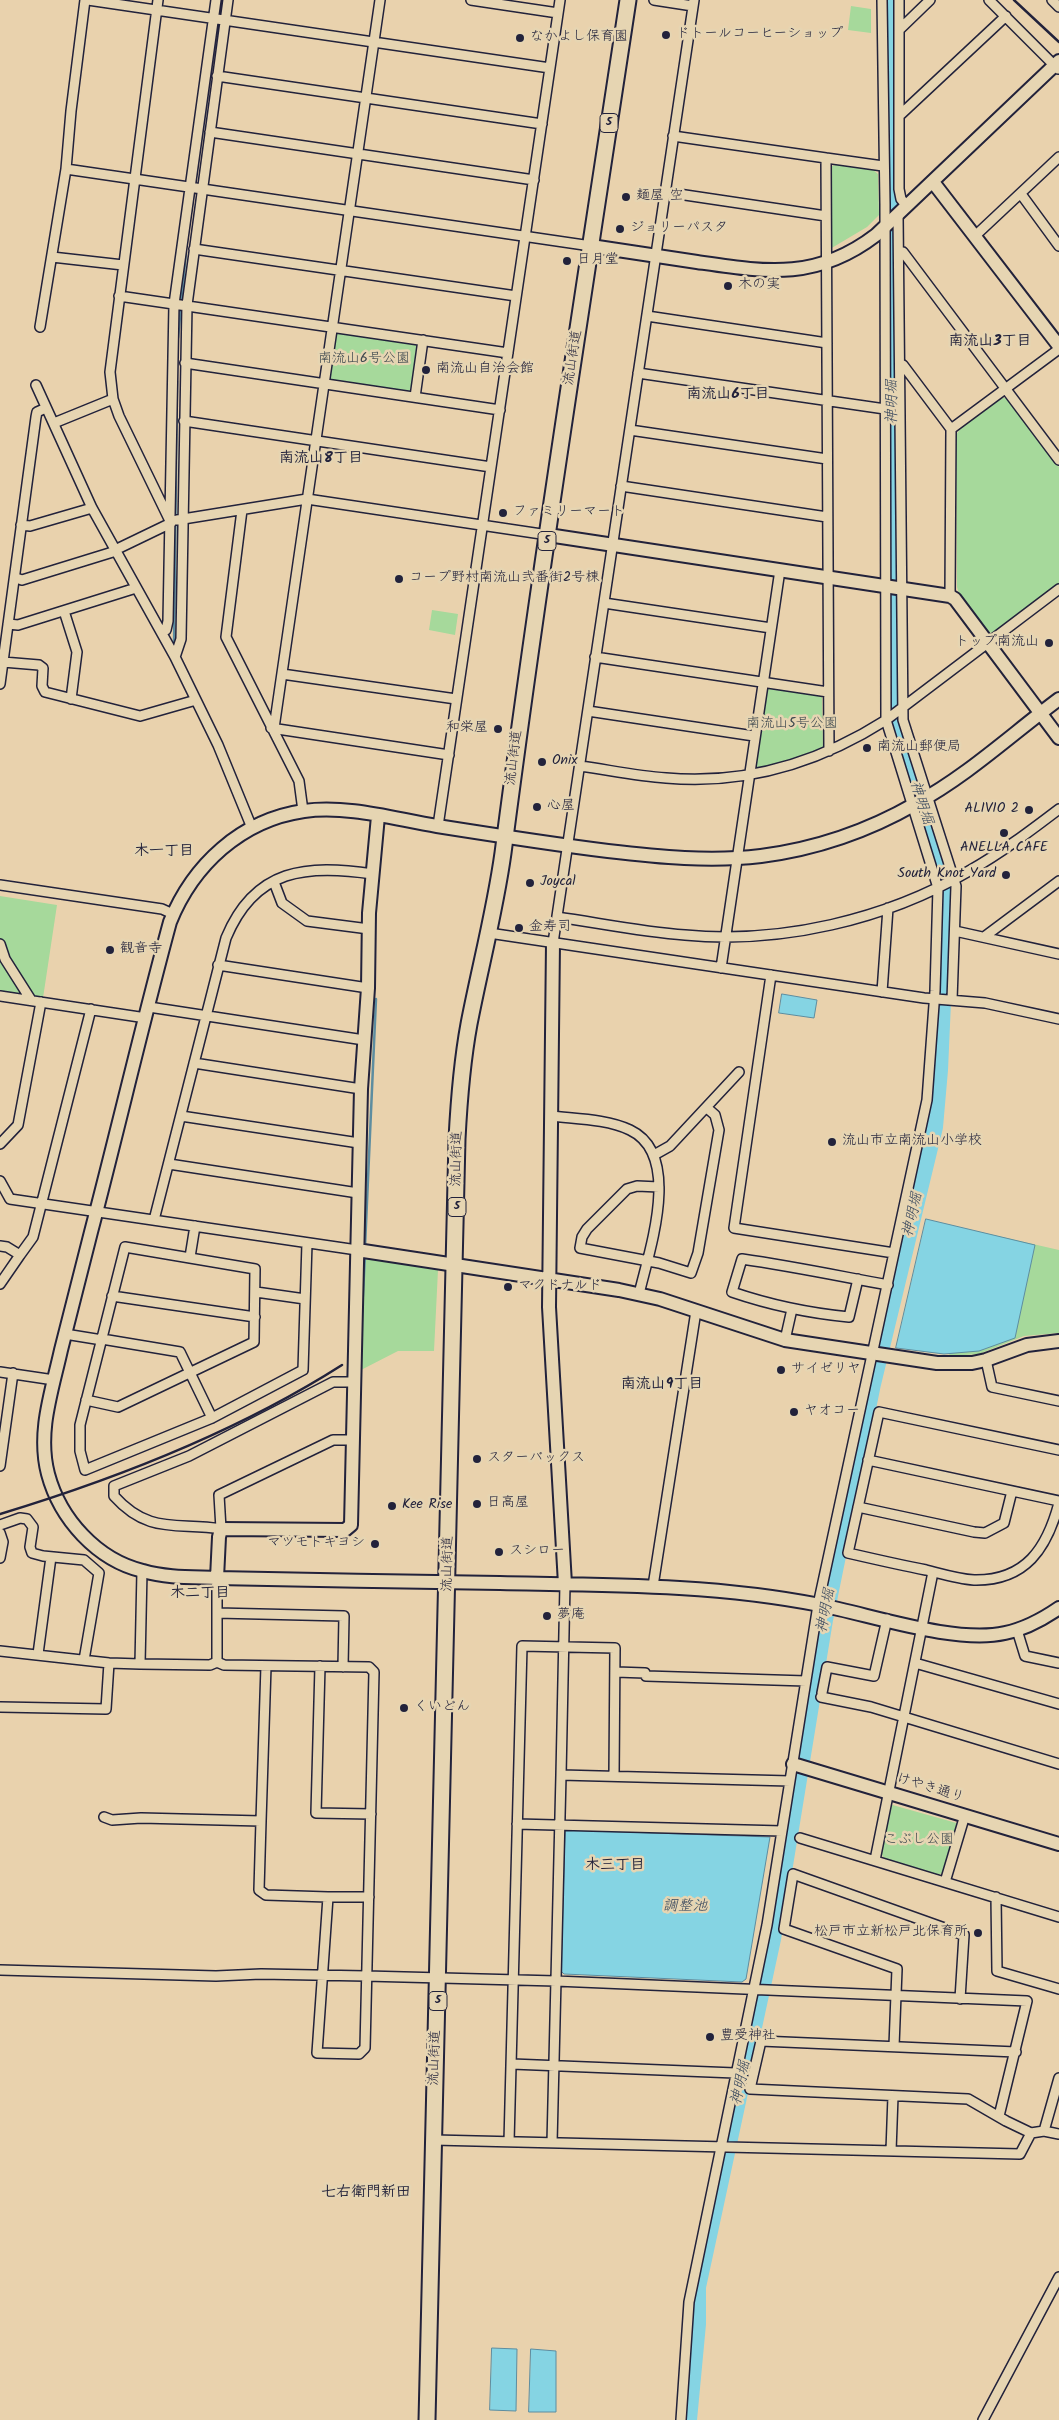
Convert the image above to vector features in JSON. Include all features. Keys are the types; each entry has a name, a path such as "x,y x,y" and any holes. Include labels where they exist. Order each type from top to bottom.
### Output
{"main road":[{"name":"流山街道","path":"427,2420 461,1084 469,1024 489,934 505,836 628,0"}],"street":[{"path":"40,327 66,169 71,111 86,0 158,5 225,20 550,68"},
{"path":"161,632 166,630 168,621 174,304 216,0"},
{"path":"175,657 181,638 187,305 228,0"},
{"path":"273,728 380,0"},
{"path":"470,0 558,13"},
{"path":"438,826 560,0"},
{"path":"552,2143 565,1647 565,1584 549,1307 553,943 693,3 654,0"},
{"path":"681,2420 690,2302 726,2148 735,2073 755,1990 790,1781 799,1766 806,1681 825,1606 879,1355 894,1253 927,1100 936,999 938,888 903,720 884,409 886,226 883,166 882,0"},
{"path":"899,0 901,365 894,587 886,720 956,886 950,1000"},
{"path":"899,30 930,0"},
{"path":"66,169 773,272 826,263 868,241 886,226 1058,65 989,0"},
{"path":"1052,0 1059,7"},
{"path":"158,5 110,358 113,399 133,448 171,522"},
{"path":"899,116 1006,16"},
{"path":"217,76 542,124"},
{"path":"210,132 534,180"},
{"path":"673,136 883,166"},
{"path":"976,235 1059,157"},
{"path":"826,158 829,751"},
{"path":"934,182 1059,347 951,429"},
{"path":"665,192 826,216"},
{"path":"1021,194 1059,246"},
{"path":"194,249 516,296"},
{"path":"900,252 903,252 1059,460"},
{"path":"52,257 123,265"},
{"path":"119,296 508,353"},
{"path":"647,316 827,343"},
{"path":"415,397 422,340"},
{"path":"185,363 500,410"},
{"path":"901,365 904,365 951,429 950,596"},
{"path":"638,373 884,409"},
{"path":"36,385 92,508 175,657 218,745 252,828"},
{"path":"54,423 113,399"},
{"path":"0,684 16,578 21,524 36,417 37,412 46,408"},
{"path":"184,421 491,467"},
{"path":"630,430 827,459"},
{"path":"621,486 828,517"},
{"path":"16,578 22,580 116,550 171,522 307,499 828,576 950,596 955,599 1059,738"},
{"path":"21,524 30,526 92,508"},
{"path":"242,510 226,637 299,781 303,811"},
{"path":"721,968 748,775 780,570"},
{"path":"8,624 18,625 136,588"},
{"path":"580,766 680,779 712,779 748,775 789,766 829,751 886,720 1059,589"},
{"path":"604,603 770,628"},
{"path":"64,611 77,652 71,699"},
{"path":"595,657 828,692"},
{"path":"3,662 39,665 43,668 42,686 45,692 140,716 196,700"},
{"path":"282,674 456,699"},
{"path":"1059,699 920,801 870,826 826,842 783,853 736,858 665,858 567,846 331,810 303,811 277,818 252,828 228,844 201,868 183,893 174,914 54,1380 43,1433 44,1457 53,1490 65,1513 93,1546 117,1561 142,1571 172,1576 217,1578 652,1586 739,1593 825,1606 921,1627 974,1636 989,1636 1017,1630 1047,1616 1059,1608"},
{"path":"588,711 754,736"},
{"path":"273,728 449,754"},
{"path":"557,917 684,936 755,936 818,928 888,908 938,888 999,853 1059,809"},
{"path":"354,1382 333,1382 216,1443 114,1486 114,1496 121,1505 142,1519 154,1524 180,1528 349,1528 351,1525 361,1089 368,988 369,929 378,816"},
{"path":"154,1220 218,965 226,938 237,916 253,897 274,882 289,875 316,869 334,868 373,874"},
{"path":"984,937 1059,881"},
{"path":"274,882 282,903 307,920 369,929"},
{"path":"0,885 162,909 174,914"},
{"path":"882,992 888,908"},
{"path":"955,931 1059,954"},
{"path":"489,934 882,992 985,1003 1059,1019"},
{"path":"0,944 3,959 31,1000"},
{"path":"218,965 368,988"},
{"path":"771,975 734,1228 894,1253"},
{"path":"0,996 91,1009 206,1016 364,1040"},
{"path":"0,1144 18,1125 41,1002"},
{"path":"0,1284 33,1237 91,1009"},
{"path":"194,1063 361,1089"},
{"path":"654,1155 670,1146 739,1072"},
{"path":"659,1187 637,1186 627,1189 587,1229 582,1237 580,1248 647,1260 691,1273 698,1253 719,1130 715,1115 707,1108"},
{"path":"180,1116 359,1143"},
{"path":"551,1116 621,1126 642,1138 654,1155 658,1168 659,1187 657,1214 639,1294"},
{"path":"169,1164 358,1192"},
{"path":"0,1181 10,1199 639,1294 785,1340 879,1355 947,1364 986,1360 1026,1345 1059,1340"},
{"path":"190,1257 195,1226"},
{"path":"86,1400 118,1407 254,1342 256,1272 252,1267 125,1247 86,1400 79,1433 80,1451 85,1470 212,1418 303,1370 307,1243"},
{"path":"0,1246 7,1247 20,1256"},
{"path":"858,1279 849,1317 792,1309 761,1302 732,1292 742,1259 858,1279 888,1285"},
{"path":"256,1292 305,1299"},
{"path":"112,1296 255,1317"},
{"path":"785,1340 792,1309"},
{"path":"652,1586 696,1311"},
{"path":"66,1334 180,1352 212,1418"},
{"path":"986,1360 992,1386 1059,1401"},
{"path":"0,1372 54,1380"},
{"path":"0,1466 3,1421 13,1374"},
{"path":"868,1460 1059,1502 1052,1530 1046,1542 1035,1556 1019,1568 999,1577 985,1580 963,1579 848,1553 868,1460 879,1412 1059,1450"},
{"path":"217,1662 217,1578 221,1529 219,1495 333,1440 352,1440"},
{"path":"858,1507 985,1533 1004,1523 1012,1491"},
{"path":"0,1525 20,1518 27,1519 33,1528 30,1547 32,1553 84,1560 99,1573 84,1660"},
{"path":"0,1532 3,1542 0,1558"},
{"path":"38,1654 51,1557"},
{"path":"140,1664 142,1571"},
{"path":"875,1860 933,1572"},
{"path":"217,1613 344,1616 343,1667"},
{"path":"886,1619 874,1676 827,1667 822,1695 871,1707 1059,1764"},
{"path":"1017,1630 1025,1656 1059,1664"},
{"path":"509,2142 522,1646 615,1648 614,1776"},
{"path":"0,1651 109,1663 210,1665 217,1662 224,1665 369,1667 374,1672 366,1976 366,2048 359,2054 317,2053 328,1897"},
{"path":"0,1707 106,1708 109,1663"},
{"path":"915,1663 1059,1704"},
{"path":"266,1666 259,1890 266,1895 369,1897"},
{"path":"320,1666 316,1813 371,1814"},
{"path":"616,1672 644,1673 646,1676 806,1681"},
{"name":"けやき通り","path":"799,1766 1059,1844"},
{"path":"561,1775 790,1781"},
{"path":"945,1882 965,1815"},
{"path":"104,1817 112,1820 141,1818 261,1822"},
{"path":"517,1824 782,1831"},
{"path":"800,1838 1059,1917"},
{"path":"894,2046 897,1969 784,1928 793,1874 964,1935 960,1999"},
{"path":"996,1897 997,1971 1059,1989"},
{"path":"0,1970 216,1976 323,1975 556,1981 1027,2001 999,2116"},
{"path":"1016,2052 761,2041 750,2089 968,2099 999,2116 1006,2122 1031,2133 1044,2130 1059,2134"},
{"path":"512,2064 735,2073"},
{"path":"1044,2130 1059,2078"},
{"path":"892,2151 894,2096"},
{"path":"434,2140 1020,2154 1031,2133"},
{"path":"983,2420 1059,2277"}],"green space":[{"path":"851,6 871,9 871,33 848,30"},
{"path":"837,164 872,169 878,174 879,215 867,227 830,249 830,167"},
{"name":"南流山6号公園","path":"336,331 417,345 410,393 330,380"},
{"path":"1001,398 1007,398 1059,467 1059,584 994,633 987,632 959,594 957,587 956,435 960,429"},
{"path":"432,610 458,614 455,635 429,630"},
{"name":"南流山5号公園","path":"767,686 822,694 823,750 761,770 755,765"},
{"path":"0,896 57,905 43,998 0,991"},
{"path":"976,1231 1059,1250 1059,1333 1024,1336 979,1354 949,1356"},
{"path":"366,1259 438,1270 434,1351 398,1351 359,1371 361,1262"},
{"name":"こぶし公園","path":"889,1804 960,1824 943,1873 937,1875 884,1858 881,1853"}],"water":[{"path":"782,994 817,1000 814,1018 779,1013"},
{"path":"926,1219 1035,1245 1015,1338 979,1351 944,1354 896,1348"},
{"name":"調整池","path":"567,1830 770,1837 746,1979 742,1982 564,1974 561,1971 565,1832"},
{"path":"492,2348 517,2349 516,2411 490,2410"},
{"path":"531,2349 556,2351 556,2412 529,2412"}],"waterway":[{"name":"神明堀","path":"689,2420 698,2324 698,2287 773,1939 825,1620 873,1384 935,1127 940,1070 948,889 895,725 891,0"},
{"path":"191,212 215,41"},
{"path":"178,338 186,252"},
{"path":"174,646 177,381"},
{"path":"365,1247 376,999"},
{"path":"362,1312 365,1255"}],"railway":[{"path":"1014,0 1059,42"},
{"path":"0,1514 89,1485 176,1451 261,1411 342,1365"}],"place":[{"name":"ドトールコーヒーショップ","path":"666,35"},
{"name":"なかよし保育園","path":"520,38"},
{"name":"麺屋 空","path":"626,197"},
{"name":"ジョリーパスタ","path":"620,229"},
{"name":"日月堂","path":"567,261"},
{"name":"木の実","path":"728,286"},
{"name":"南流山自治会館","path":"426,370"},
{"name":"ファミリーマート","path":"503,513"},
{"name":"コープ野村南流山弐番街2号棟","path":"399,579"},
{"name":"トップ南流山","path":"1049,643"},
{"name":"和栄屋","path":"498,729"},
{"name":"南流山郵便局","path":"867,748"},
{"name":"Onix","path":"542,762"},
{"name":"心屋","path":"537,807"},
{"name":"ALIVIO 2","path":"1029,810"},
{"name":"ANELLA CAFE","path":"1004,833"},
{"name":"South Knot Yard","path":"1006,875"},
{"name":"Joycal","path":"530,883"},
{"name":"金寿司","path":"519,928"},
{"name":"観音寺","path":"110,950"},
{"name":"流山市立南流山小学校","path":"832,1142"},
{"name":"マクドナルド","path":"508,1287"},
{"name":"サイゼリヤ","path":"781,1370"},
{"name":"ヤオコー","path":"794,1412"},
{"name":"スターバックス","path":"477,1459"},
{"name":"日高屋","path":"477,1504"},
{"name":"Kee Rise","path":"392,1506"},
{"name":"マツモトキヨシ","path":"375,1544"},
{"name":"スシロー","path":"499,1552"},
{"name":"夢庵","path":"547,1616"},
{"name":"くいどん","path":"404,1708"},
{"name":"松戸市立新松戸北保育所","path":"978,1933"},
{"name":"豊受神社","path":"710,2037"}],"district":[{"name":"南流山3丁目","path":"990,342"},
{"name":"南流山6丁目","path":"728,395"},
{"name":"南流山8丁目","path":"321,459"},
{"name":"木一丁目","path":"164,852"},
{"name":"南流山9丁目","path":"662,1385"},
{"name":"木二丁目","path":"200,1594"},
{"name":"木三丁目","path":"615,1866"},
{"name":"七右衛門新田","path":"366,2193"}]}
